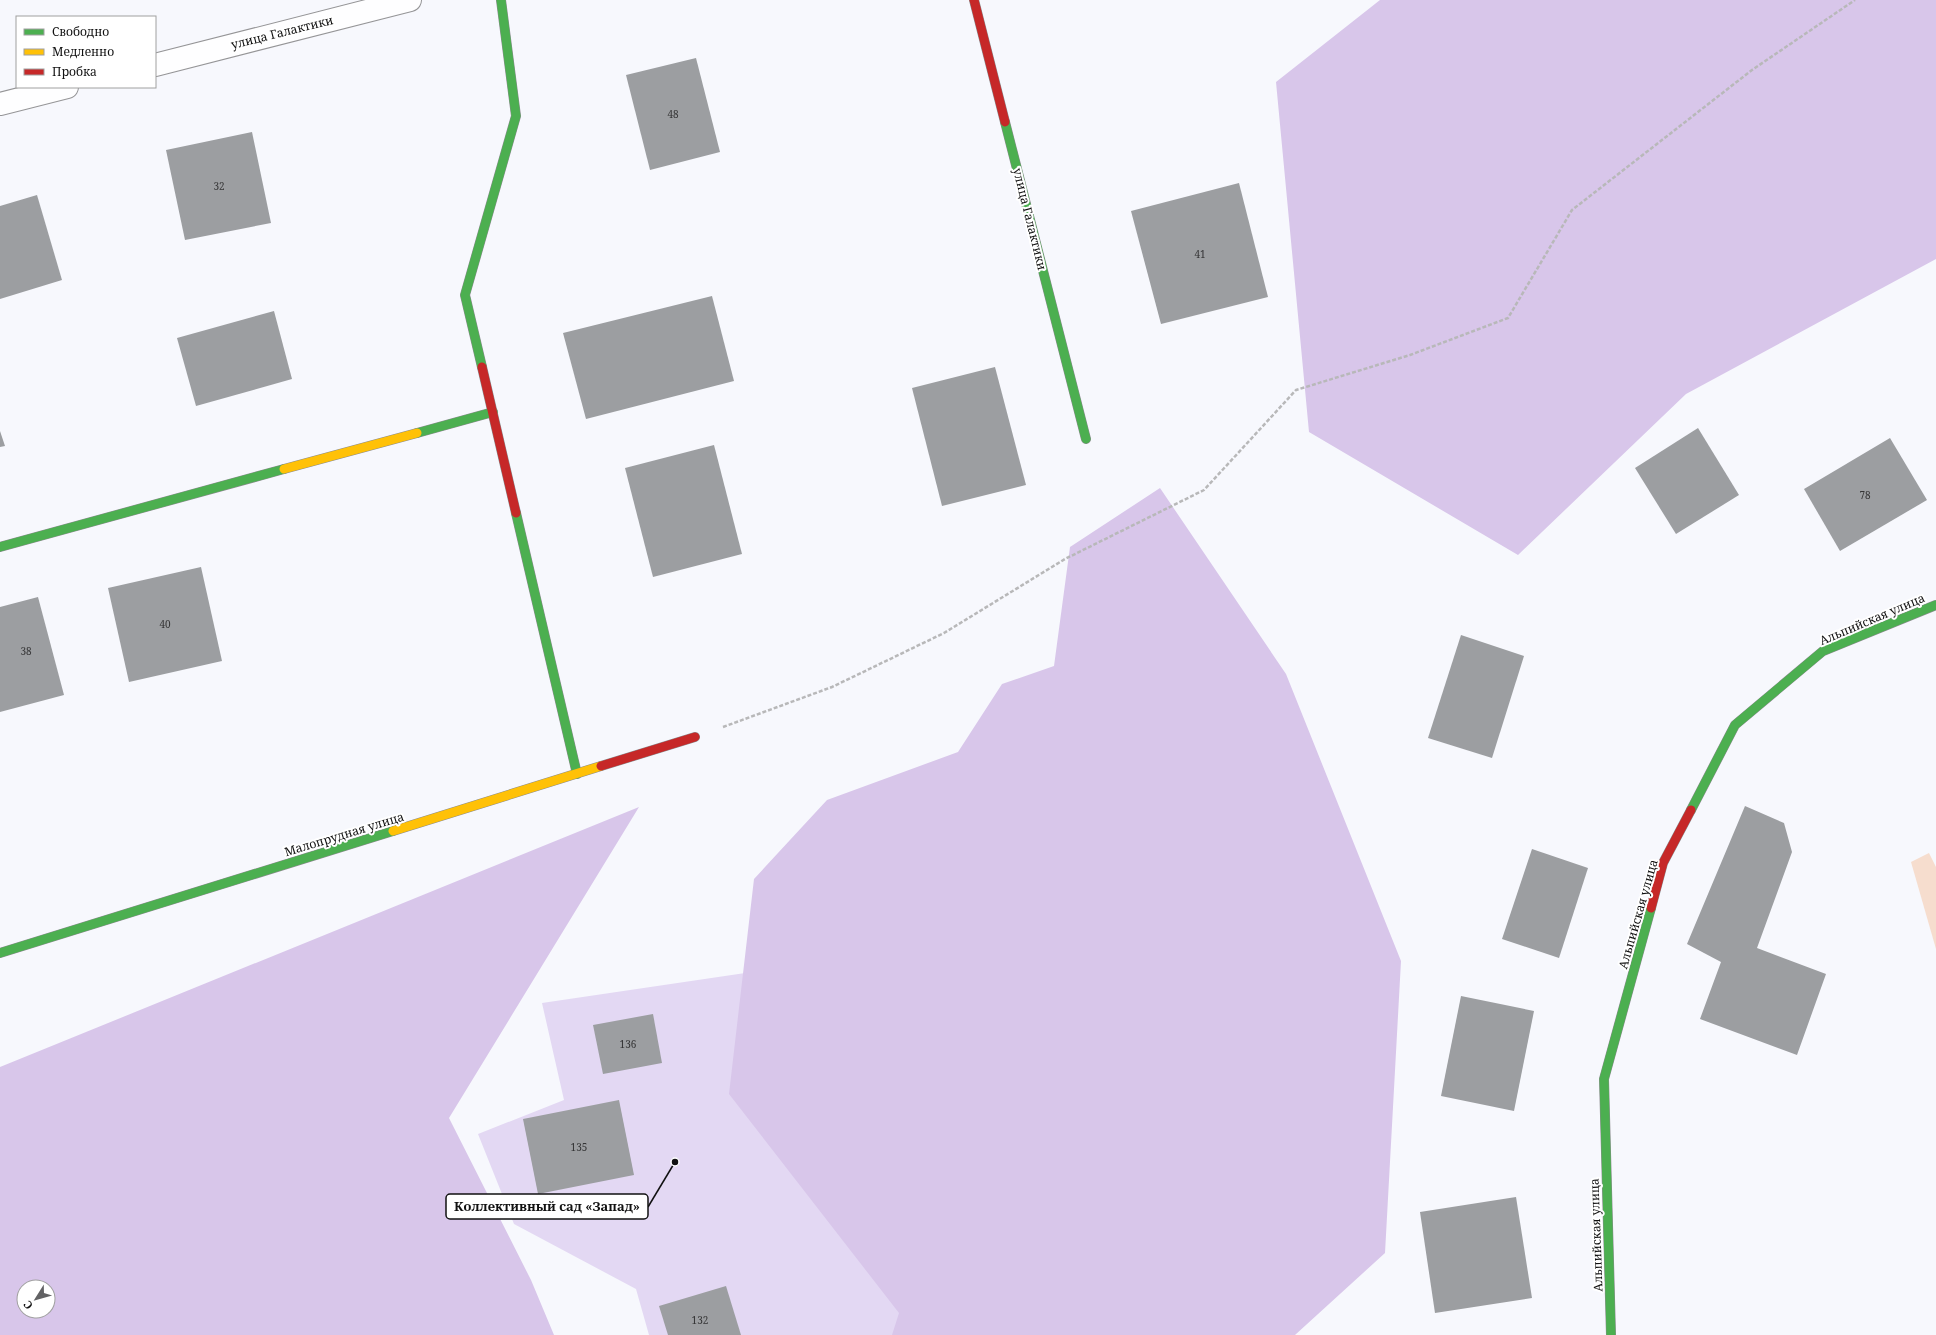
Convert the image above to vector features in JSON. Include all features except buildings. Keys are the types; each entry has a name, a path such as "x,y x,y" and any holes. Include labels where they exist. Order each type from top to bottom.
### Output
{"street":[{"name":"улица Галактики","path":"156,65 410,0"},
{"path":"501,0 516,116 465,295 577,774"},
{"name":"улица Галактики","path":"974,0 1086,439"},
{"path":"0,104 63,88"},
{"path":"0,547 493,412"},
{"name":"Альпийская улица","path":"1611,1335 1604,1079 1663,863 1735,725 1823,651 1936,605"},
{"name":"Малопрудная улица","path":"0,953 695,738"}],"path":[{"path":"695,738 832,687 944,633 1065,559 1204,490 1296,390 1410,355 1508,318 1572,210 1752,70 1855,0"}],"shaded area":[{"path":"1380,0 1936,0 1936,259 1686,394 1518,555 1309,432 1276,82"},
{"path":"1160,488 1286,674 1401,961 1385,1253 1295,1335 892,1335 899,1313 729,1094 754,879 827,800 958,752 1002,684 1054,666 1070,547"},
{"path":"639,807 449,1118 531,1280 554,1335 0,1335 0,1067"},
{"path":"1929,853 1936,867 1936,949 1911,862"},
{"path":"752,972 918,1335 649,1335 636,1289 514,1224 478,1134 564,1100 542,1003"}],"traffic: fast":[{"path":"482,367 465,295 516,116 501,0"},
{"path":"1005,122 1086,439"},
{"path":"417,433 493,412"},
{"path":"0,547 284,469"},
{"path":"516,513 577,774"},
{"path":"1691,810 1735,725 1823,651 1936,605"},
{"path":"0,953 393,831"},
{"path":"1611,1335 1604,1079 1651,908"}],"traffic: slow":[{"path":"284,469 417,433"},
{"path":"393,831 601,766"}],"traffic: jam":[{"path":"974,0 1005,122"},
{"path":"482,367 516,513"},
{"path":"601,766 695,737"},
{"path":"1651,908 1663,863 1691,810"}],"place":[{"name":"Коллективный сад «Запад»","path":"675,1162"}]}
